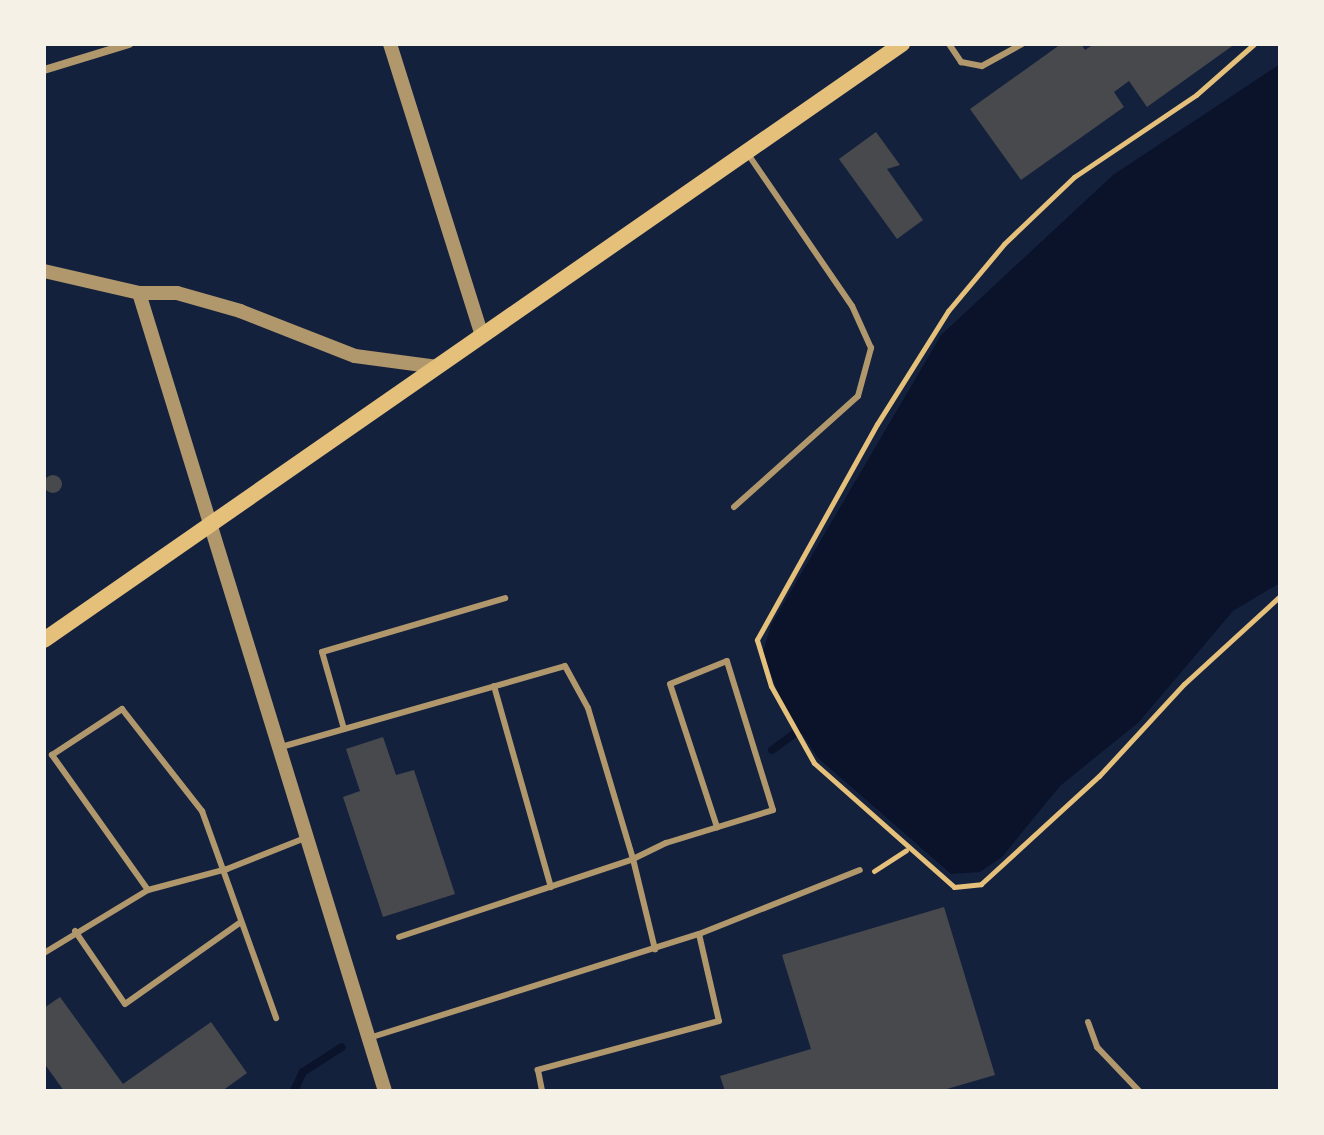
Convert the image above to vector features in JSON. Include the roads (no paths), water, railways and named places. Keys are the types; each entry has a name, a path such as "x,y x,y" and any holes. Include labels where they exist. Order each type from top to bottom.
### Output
{"main road":[{"path":"44,640 210,522 748,154 902,44"}],"street":[{"path":"44,70 129,44"},
{"path":"390,44 482,336"},
{"path":"44,271 139,293 177,293 240,311 355,356 437,367"},
{"path":"139,293 309,836 385,1091"}],"lane":[{"path":"949,44 961,62 982,66 1022,44"},
{"path":"734,507 858,396 871,348 852,306 748,154"},
{"path":"344,729 322,652 505,598"},
{"path":"399,937 773,810 727,661 670,684 717,827"},
{"path":"281,747 565,666 588,708 633,859 655,949"},
{"path":"494,686 551,887"},
{"path":"148,890 52,755 122,709 202,811 227,869 241,922 276,1018"},
{"path":"44,953 75,931 148,890 227,869 309,836"},
{"path":"369,1038 699,934 860,870"},
{"path":"75,931 125,1004 241,922"},
{"path":"542,1091 538,1070 719,1021 699,934"},
{"path":"1088,1022 1097,1047 1139,1091"}],"water":[{"path":"1280,64 1280,583 1233,611 1139,722 1060,786 1002,857 980,872 951,874 818,758 781,701 763,652 771,625 941,335 1113,175"}],"waterway":[{"path":"772,750 804,727"},
{"path":"294,1091 303,1072 342,1047"}]}
